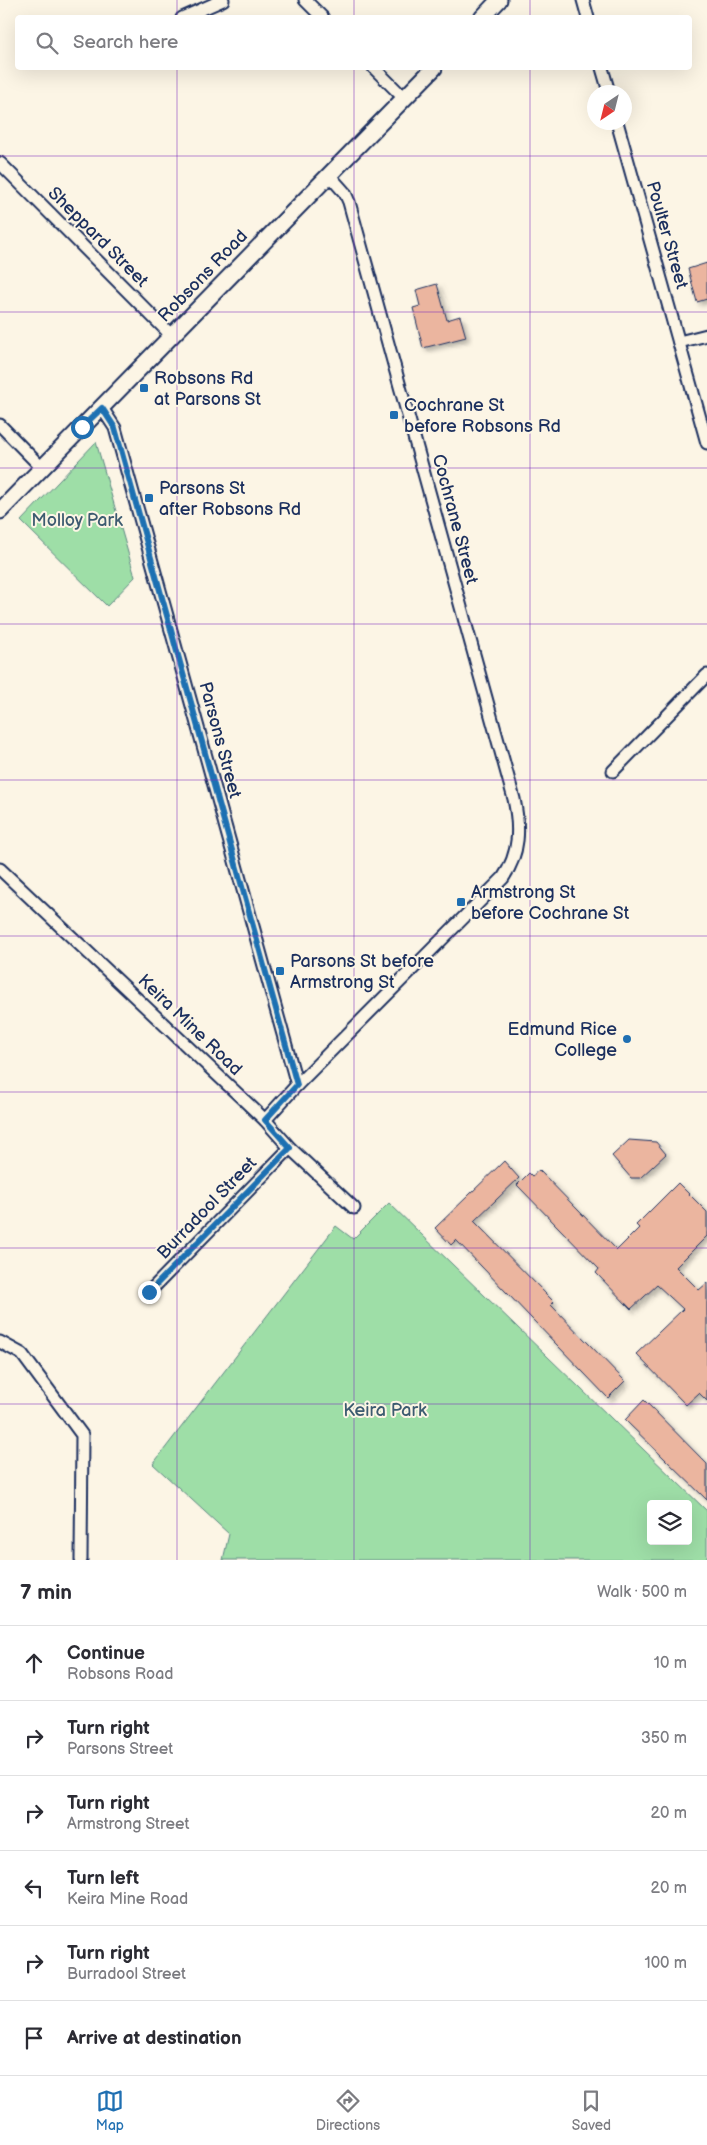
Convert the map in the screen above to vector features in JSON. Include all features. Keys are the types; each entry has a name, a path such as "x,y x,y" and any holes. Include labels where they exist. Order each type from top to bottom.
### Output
{"main road":[{"path":"485,15 499,0"},
{"name":"Robsons Road","path":"0,511 432,70"}],"street":[{"path":"189,15 223,0"},
{"path":"306,0 320,15"},
{"path":"583,0 587,15"},
{"path":"376,70 404,98"},
{"path":"603,70 607,85"},
{"name":"Poulter Street","path":"619,130 707,443"},
{"name":"Sheppard Street","path":"0,163 172,336"},
{"name":"Cochrane Street","path":"265,1120 297,1085 503,878 514,858 517,846 518,824 514,799 349,202 345,193 329,175"},
{"path":"679,342 707,335"},
{"name":"Parsons Street","path":"102,408 115,428 297,1085"},
{"path":"0,425 42,468"},
{"path":"613,771 707,675"},
{"name":"Keira Mine Road","path":"0,869 265,1120 290,1148 354,1208"},
{"name":"Burradool Street","path":"149,1292 290,1148"},
{"path":"0,1342 22,1354 82,1435 81,1560"}],"green space":[{"name":"Molloy Park","path":"96,442 135,577 107,606 21,521"},
{"name":"Keira Park","path":"389,1203 707,1511 707,1560 223,1560 229,1534 153,1464 336,1226 353,1239"}],"building":[{"path":"707,263 707,299 697,302 688,269"},
{"path":"437,284 447,320 460,316 466,337 423,348 413,308 420,306 416,290"},
{"path":"629,1140 656,1142 666,1154 640,1178 631,1178 612,1156"},
{"path":"504,1161 519,1178 474,1221 554,1302 551,1305 625,1381 608,1398 456,1240 451,1245 435,1228"},
{"path":"539,1170 617,1250 639,1228 636,1225 678,1183 707,1212 707,1236 676,1267 699,1290 707,1283 707,1401 699,1393 686,1405 636,1354 683,1309 657,1285 631,1309 596,1273 599,1269 517,1185 529,1173 532,1176"},
{"path":"644,1400 707,1464 707,1500 625,1420"}],"place":[{"name":"Robsons Rd at Parsons St","path":"144,388"},
{"name":"Cochrane St before Robsons Rd","path":"394,415"},
{"name":"Parsons St after Robsons Rd","path":"149,498"},
{"name":"Armstrong St before Cochrane St","path":"461,902"},
{"name":"Parsons St before Armstrong St","path":"280,971"},
{"name":"Edmund Rice College","path":"627,1039"}],"route":[{"path":"82,427 102,408 115,428 297,1085 265,1120 290,1148 149,1292"}]}
